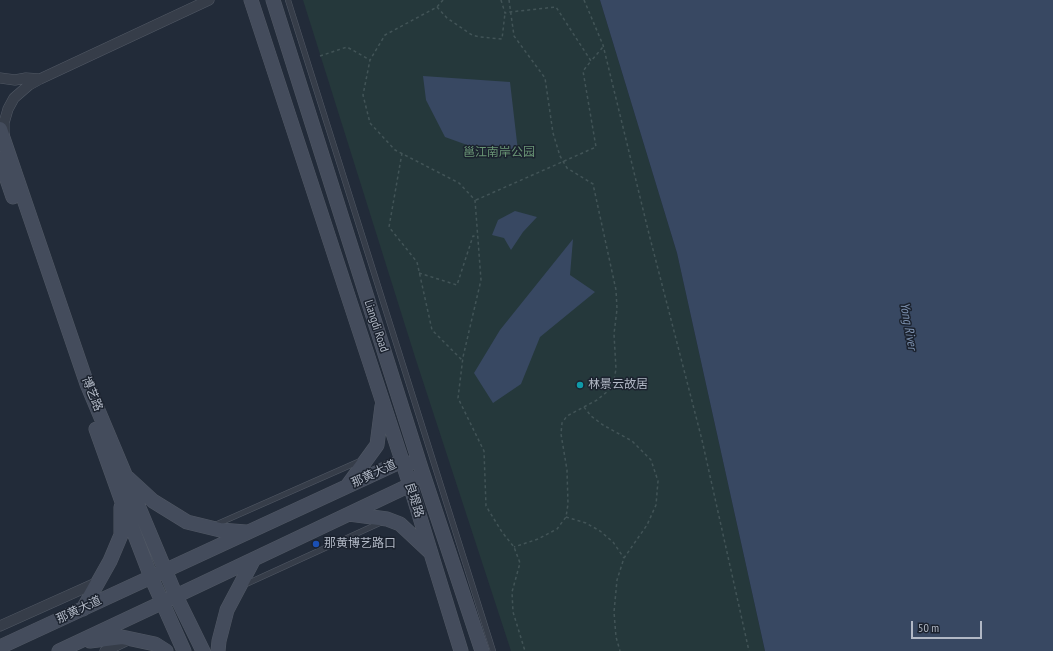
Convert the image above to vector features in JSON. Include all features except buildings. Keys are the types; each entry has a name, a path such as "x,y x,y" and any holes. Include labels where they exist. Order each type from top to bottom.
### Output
{"main road":[{"name":"Liangdi Road","path":"251,0 382,402"},
{"name":"Liangdi Road","path":"273,0 421,468 482,651"},
{"name":"博艺路","path":"0,129 87,384 176,596 203,651"},
{"name":"博艺路","path":"0,159 121,499 151,577 184,651"},
{"path":"347,486 377,445 382,402"},
{"name":"良堤路","path":"382,402 431,553"},
{"name":"那黄大道","path":"0,647 402,461 421,468 410,485 59,651"},
{"path":"125,475 153,501 187,522 220,530 248,532"},
{"path":"82,609 110,561 121,535 121,499"},
{"path":"350,514 387,519 400,524 431,553 461,651"},
{"path":"218,651 227,610 254,559"},
{"path":"77,642 122,637 155,644 166,651"}],"street":[{"path":"6,144 4,123 8,109 14,98 28,85 209,0"},
{"path":"0,78 14,80 26,78 40,79"},
{"path":"0,626 98,582"},
{"path":"105,651 130,639"}],"lane":[{"path":"288,0 493,651"},
{"path":"209,528 368,458"},
{"path":"239,588 387,519"}],"path":[{"path":"443,0 437,7 385,35 370,60 363,95 370,123 395,150 459,183 475,200 481,280 463,361 458,398 484,451 486,506 502,532 514,547 520,562 512,592 513,612 525,651"},
{"path":"437,7 447,18 472,35 502,39 505,14 501,0"},
{"path":"509,0 514,36 545,78 553,133 560,156 567,168 593,184 613,273 617,309 614,334 616,369 614,380 608,391 597,400 567,416 562,424 561,434 567,470 568,504 566,517 557,529 538,539 514,547"},
{"path":"584,0 603,47 702,440 749,651"},
{"path":"505,14 510,12 556,7 591,62"},
{"path":"320,56 347,47 370,60"},
{"path":"475,200 596,146 583,71 603,47"},
{"path":"402,153 389,227 417,262 432,330 463,361"},
{"path":"419,273 456,285 473,236 478,237"},
{"path":"584,407 591,416 603,425 632,441 651,460 658,481 656,505 647,525 624,558 617,580 614,612 616,637 620,651"},
{"path":"566,517 600,531 613,542 624,558"}],"green space":[{"name":"邕江南岸公园","path":"303,0 600,0 677,253 765,651 511,651 415,357"}],"water":[{"name":"Yong River","path":"600,0 1053,0 1053,651 765,651 677,253"},
{"path":"423,76 510,82 518,151 481,150 445,137 426,100"},
{"path":"515,211 537,217 523,232 511,250 504,238 492,235 498,220"},
{"path":"573,239 570,275 595,292 540,337 521,384 493,403 474,373 500,330"}],"place":[{"name":"林景云故居","path":"580,385"},
{"name":"那黄博艺路口","path":"316,544"}]}
